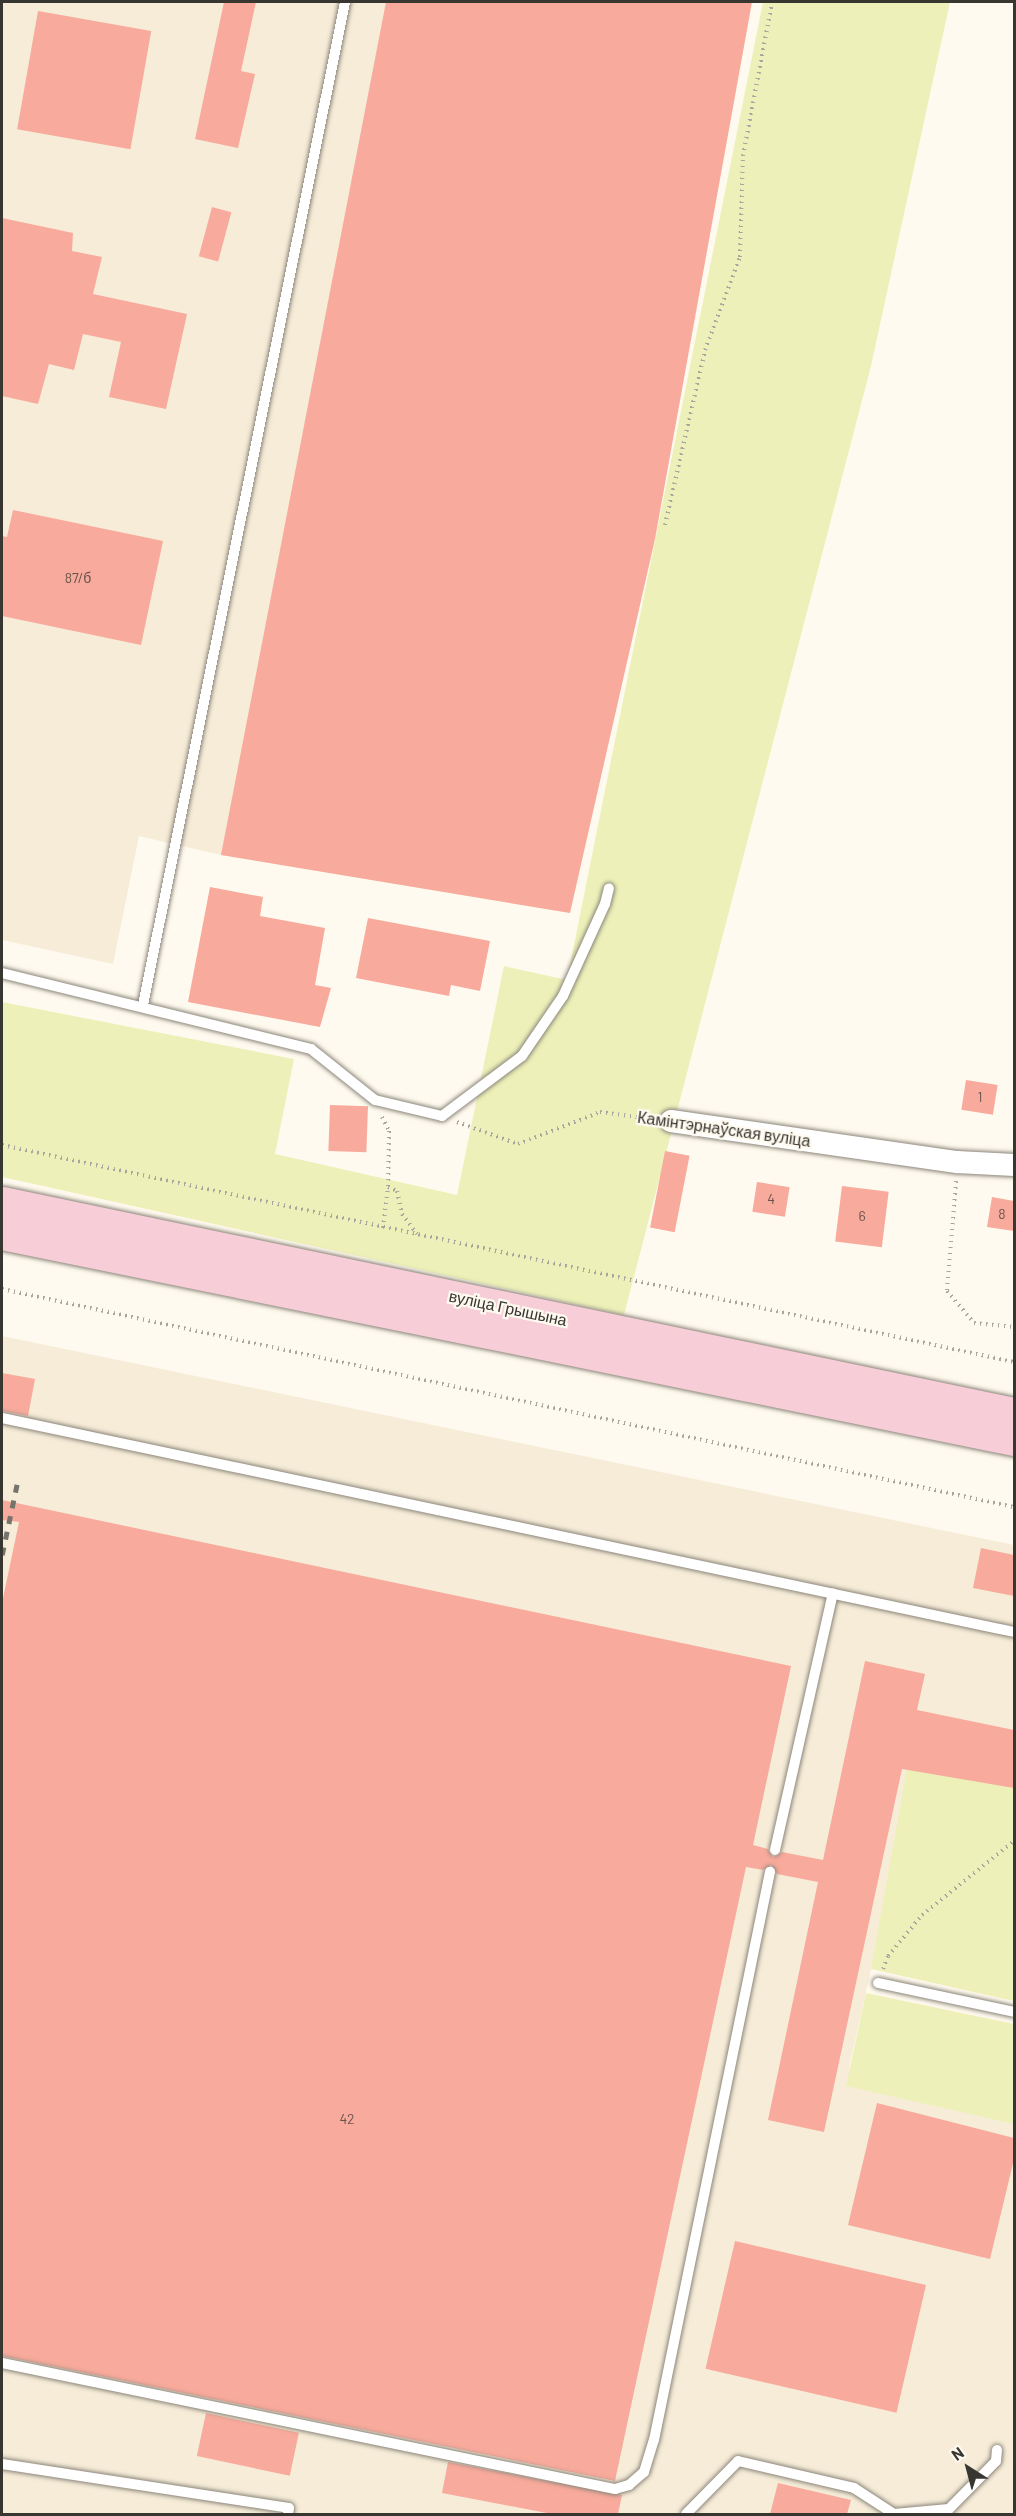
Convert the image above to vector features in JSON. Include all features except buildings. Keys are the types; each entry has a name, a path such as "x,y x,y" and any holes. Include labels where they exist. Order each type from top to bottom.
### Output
{"main road":[{"name":"вуліца Грышына","path":"2,1203 1014,1414"},
{"name":"вуліца Грышына","path":"2,1233 1014,1439"}],"street":[{"name":"Камінтэрнаўская вуліца","path":"671,1121 957,1162 1014,1165"}],"lane":[{"path":"142,1005 345,2"},
{"path":"2,973 142,1005 311,1049 375,1100 442,1116 522,1056 562,996 606,904 609,888"},
{"path":"2,1418 1014,1632"},
{"path":"775,1850 833,1593"},
{"path":"2,2363 615,2489 629,2485 644,2472 654,2440 770,1872"},
{"path":"878,1983 1014,2012"},
{"path":"686,2514 738,2461 854,2488 894,2514 949,2509 996,2461 997,2450"},
{"path":"2,2464 289,2508 288,2514"}],"path":[{"path":"665,525 705,350 740,257 743,156 772,2"},
{"path":"375,1100 389,1131 388,1187 383,1228"},
{"name":"Камінтэрнаўская вуліца","path":"442,1116 518,1144 600,1112 671,1121"},
{"path":"2,1145 1014,1362"},
{"path":"957,1162 947,1291 974,1323 1014,1327"},
{"path":"388,1187 397,1191 402,1214 417,1234"},
{"path":"2,1289 1014,1507"},
{"path":"878,1983 888,1956 922,1915 1014,1841"}],"shaded area":[{"path":"2,2 749,2 570,913 221,855 139,836 113,964 2,940"},
{"path":"2,1336 1014,1545 1014,1809 913,1783 849,2068 1014,2110 1014,2514 2,2514"}],"green space":[{"path":"763,2 950,2 871,366 624,1315 2,1177 2,1002 294,1059 275,1154 457,1195 504,966 567,980"},
{"path":"909,1757 1014,1776 1014,2001 871,1969"},
{"path":"866,1993 1014,2024 1014,2124 846,2086"}],"railway":[{"path":"2,1555 18,1479"}]}
